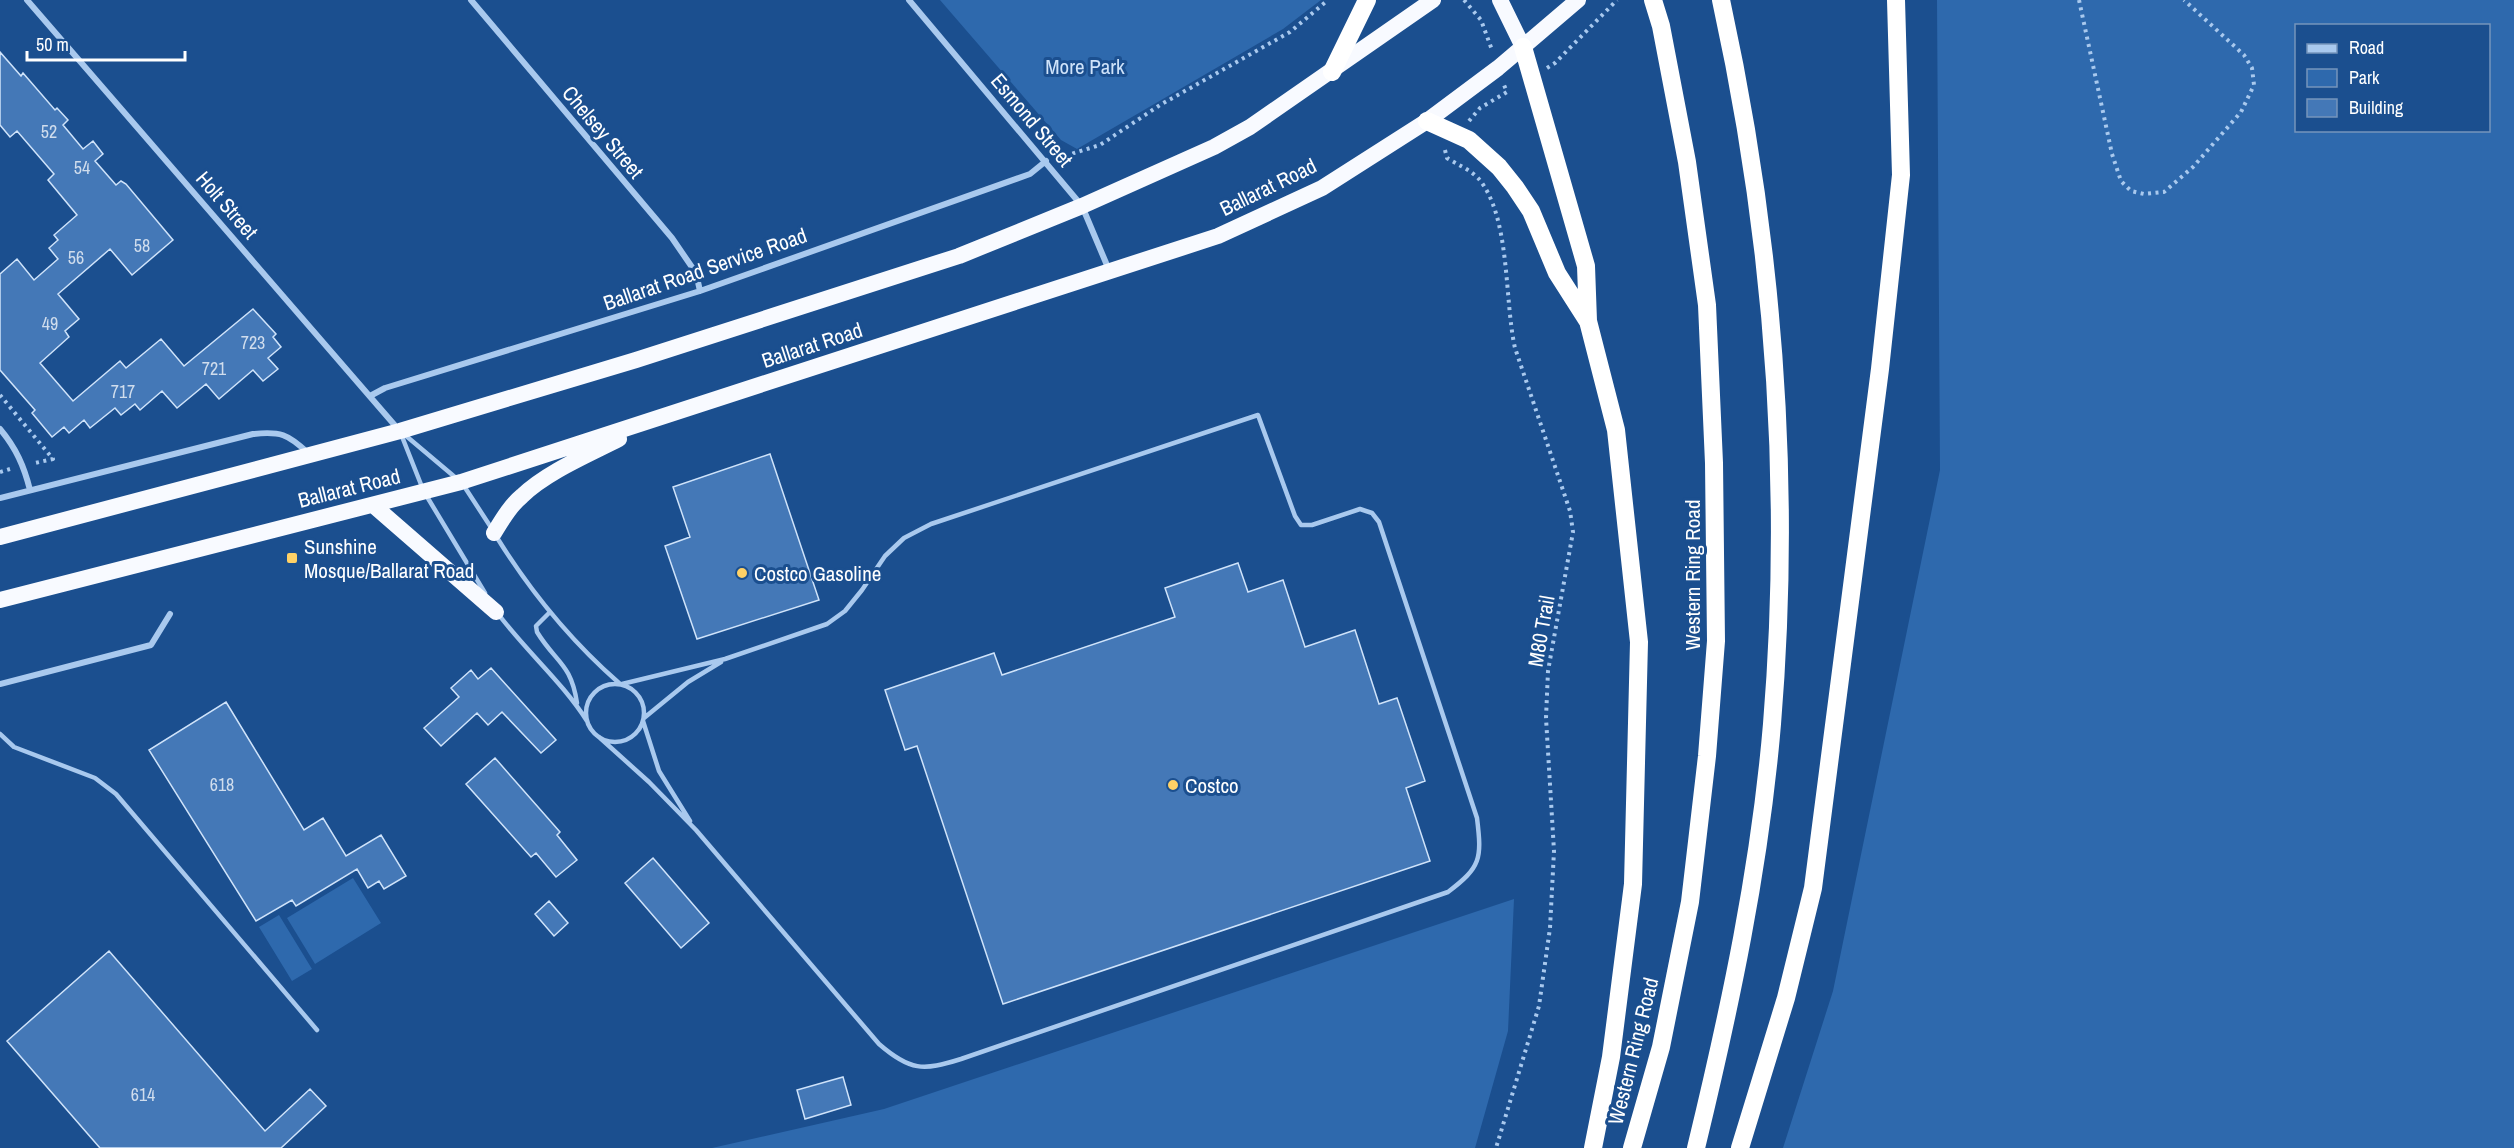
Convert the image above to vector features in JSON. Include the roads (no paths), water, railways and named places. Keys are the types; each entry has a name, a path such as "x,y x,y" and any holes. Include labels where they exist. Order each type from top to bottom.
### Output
{"highway":[{"path":"1332,72 1366,0"},
{"name":"Ballarat Road","path":"0,537 400,431 636,360 959,256 1083,206 1214,147 1250,128 1433,0"},
{"path":"1500,0 1523,47 1586,266 1588,321 1616,430 1639,642 1633,884 1611,1057 1593,1148"},
{"name":"Ballarat Road","path":"0,600 461,482 1110,273 1218,236 1322,188 1427,121 1523,47 1578,0"},
{"name":"Western Ring Road","path":"1632,1148 1661,1047 1690,902 1707,756 1716,641 1714,463 1707,306 1687,162 1653,0"},
{"path":"1696,1148 1726,1022 1751,889 1772,724 1781,530 1771,315 1757,198 1736,68 1721,0"},
{"path":"1740,1148 1786,998 1813,888 1880,369 1901,175 1896,0"},
{"path":"1427,121 1469,140 1509,180 1531,212 1557,273 1588,321"},
{"path":"494,533 522,495 569,466 657,419"},
{"path":"373,505 496,612"}],"street":[{"name":"Holt Street","path":"27,0 400,431"},
{"name":"Chelsey Street","path":"471,0 672,238 696,273 700,291"},
{"name":"Esmond Street","path":"909,0 1083,206 1110,273"},
{"name":"Ballarat Road Service Road","path":"370,396 385,388 495,352 569,332 700,291 1030,174 1046,161"},
{"path":"0,429 12,443 23,466 30,490"},
{"name":"Ballarat Road","path":"0,498 253,434 277,432 294,441 310,456"},
{"path":"0,684 151,645 170,614"}],"lane":[{"path":"400,431 424,492 496,612 518,640 578,706 587,722 599,737 649,782 696,830 879,1044 894,1057 913,1066 933,1068 1448,892 1465,879 1478,861 1480,845 1476,818 1379,522 1372,513 1360,509 1312,525 1301,525 1295,516 1258,415 931,524 904,538 885,556 845,611 826,624 725,659 600,687 593,694 586,712 587,722"},
{"path":"400,431 461,482 511,561 579,646 621,684 636,691 642,699 644,720 659,771 696,830"},
{"path":"550,612 536,626 537,632 567,668 578,706"},
{"path":"599,737 608,741 627,740 635,734 644,720 688,682 725,659"},
{"path":"0,734 14,747 95,778 116,794 317,1030"}],"place":[{"name":"Sunshine Mosque/Ballarat Road","path":"292,558"},
{"name":"Costco Gasoline","path":"742,573"},
{"name":"Costco","path":"1173,785"}],"park label":[{"name":"More Park","path":"1085,66"}]}
